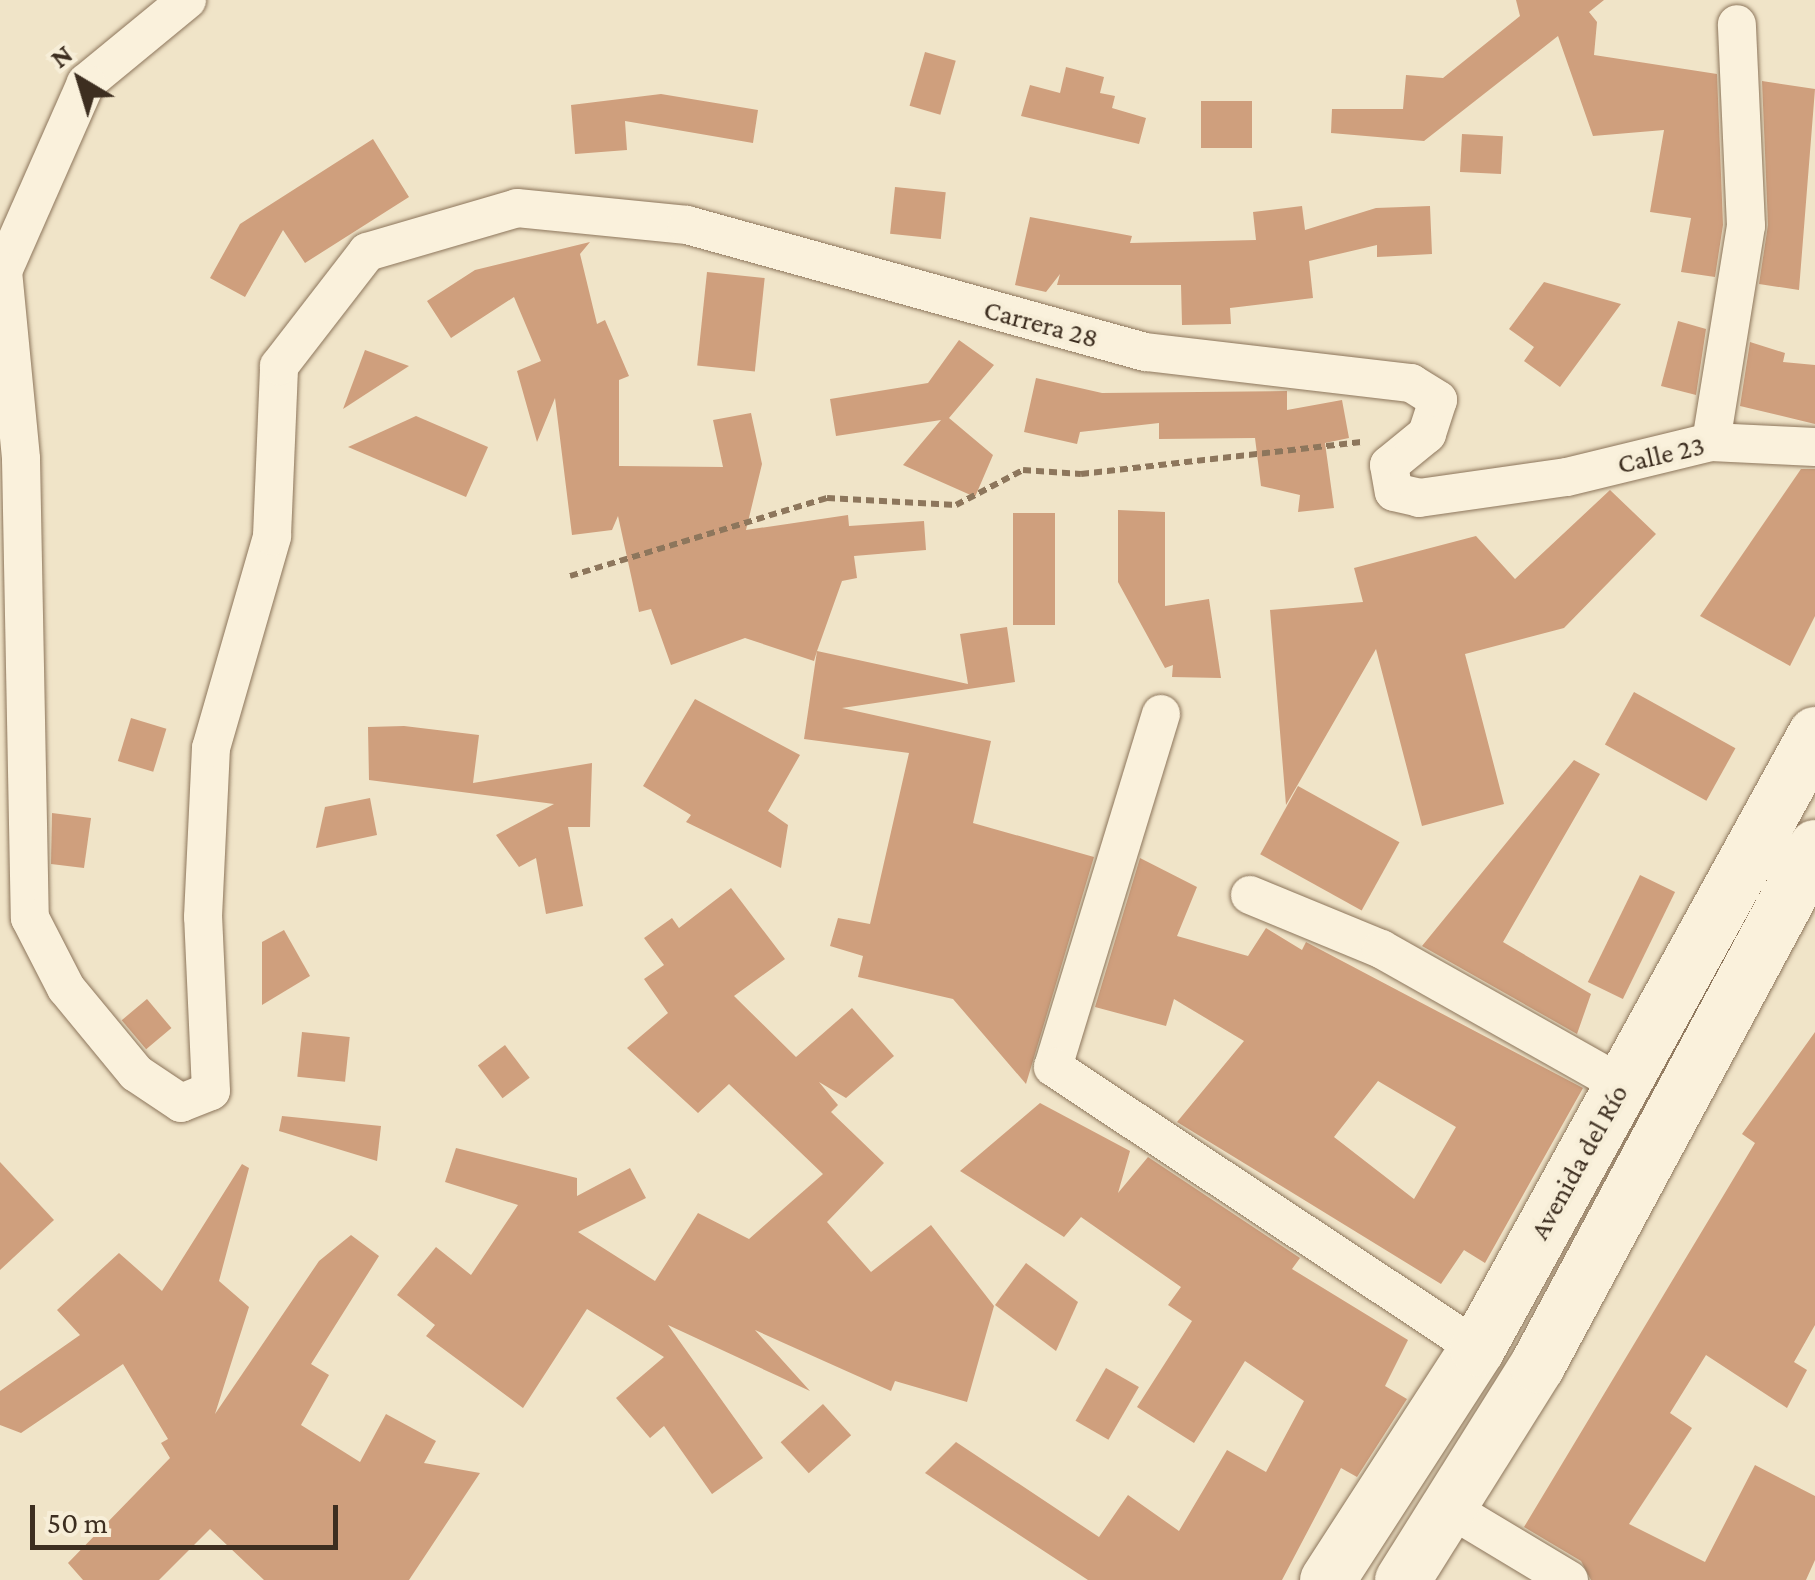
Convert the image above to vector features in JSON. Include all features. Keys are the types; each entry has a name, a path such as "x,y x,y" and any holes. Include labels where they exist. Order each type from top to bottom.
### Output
{"main road":[{"name":"Avenida del Río","path":"1326,1580 1477,1348 1812,734"},
{"name":"Avenida del Río","path":"1402,1580 1449,1508 1689,1081 1815,847"},
{"path":"1736,874 1786,900"},
{"path":"1628,1071 1689,1081"}],"street":[{"name":"Carrera 28","path":"187,0 86,83 3,271 22,459 30,918 66,988 136,1072 181,1104 211,1091 202,917 212,748 272,536 279,366 367,252 517,208 687,226 1146,352 1412,383 1438,400 1427,434"},
{"path":"1711,442 1746,226 1737,24"},
{"name":"Calle 23","path":"1427,434 1389,465 1394,492 1419,498 1567,477 1711,442 1815,447"},
{"path":"1161,714 1053,1067 1477,1348"},
{"path":"1250,895 1381,949 1628,1071"},
{"path":"1449,1508 1569,1580"}],"path":[{"path":"570,576 827,498 956,505 1022,470 1080,474 1427,434"}],"building":[{"path":"1516,0 1604,0 1589,12 1597,22 1594,55 1717,74 1723,225 1715,277 1681,272 1691,218 1650,212 1664,130 1593,136 1558,36 1424,141 1331,133 1332,109 1403,109 1406,75 1443,78 1520,16"},
{"path":"925,52 956,61 940,115 910,106"},
{"path":"1066,67 1104,77 1100,93 1115,96 1112,108 1146,118 1139,144 1021,116 1030,85 1060,93"},
{"path":"1762,81 1815,89 1799,290 1759,284 1768,225"},
{"path":"661,94 758,110 753,143 625,121 627,150 575,154 571,105"},
{"path":"1201,101 1252,101 1252,148 1201,148"},
{"path":"1462,134 1503,136 1501,174 1460,172"},
{"path":"373,139 409,197 305,263 283,230 245,297 210,278 240,224"},
{"path":"895,187 946,192 941,239 890,234"},
{"path":"1302,206 1305,230 1376,208 1430,206 1432,254 1377,257 1377,245 1309,261 1313,298 1230,308 1231,324 1182,325 1181,285 1057,285 1060,274 1046,292 1015,285 1030,217 1132,236 1130,243 1256,240 1253,212"},
{"path":"590,242 580,254 597,324 605,320 629,376 619,380 619,466 723,467 713,420 751,413 762,464 746,530 848,515 849,526 924,521 926,550 854,556 857,578 842,581 814,661 745,638 671,665 651,609 639,612 618,516 612,530 572,535 555,398 537,442 517,371 541,361 514,297 451,338 427,301 475,270"},
{"path":"707,272 765,278 755,372 697,365"},
{"path":"1544,282 1621,304 1560,387 1524,361 1534,347 1509,329"},
{"path":"1678,321 1706,329 1696,395 1661,386"},
{"path":"959,340 994,365 949,418 993,455 975,497 903,465 941,420 836,436 830,399 928,383"},
{"path":"1750,342 1785,353 1783,362 1815,365 1815,424 1740,406"},
{"path":"365,350 409,366 343,409"},
{"path":"1036,378 1102,393 1287,391 1287,410 1342,400 1349,438 1325,443 1334,508 1298,512 1300,495 1261,486 1255,438 1159,439 1159,423 1080,432 1077,444 1024,432"},
{"path":"416,416 488,447 466,497 348,447"},
{"path":"1801,469 1815,469 1815,616 1790,666 1700,616"},
{"path":"1610,490 1656,534 1564,628 1465,654 1504,804 1422,826 1376,649 1286,805 1270,610 1363,602 1354,568 1476,536 1515,579"},
{"path":"1118,510 1165,512 1165,606 1209,599 1221,678 1172,677 1173,665 1165,668 1118,582"},
{"path":"1013,513 1055,513 1055,625 1013,625"},
{"path":"1007,627 1015,682 842,708 991,741 973,823 1094,857 1026,1084 953,999 858,977 863,956 830,946 838,918 870,924 909,753 804,739 817,651 968,684 960,634"},
{"path":"1634,692 1735,748 1706,801 1605,744"},
{"path":"695,699 800,755 768,811 788,825 781,868 686,822 691,815 643,786"},
{"path":"131,718 166,729 153,772 118,761"},
{"path":"404,726 479,735 473,783 592,763 590,827 568,827 583,906 546,914 536,858 519,867 496,835 554,804 369,780 368,727"},
{"path":"1574,760 1600,774 1503,942 1591,994 1577,1034 1422,946"},
{"path":"1298,786 1399,842 1362,910 1260,854"},
{"path":"370,798 377,835 316,848 325,807"},
{"path":"52,813 91,818 84,868 51,864"},
{"path":"1140,858 1197,887 1177,936 1248,956 1266,928 1302,950 1306,942 1583,1088 1485,1263 1464,1250 1441,1284 1177,1122 1244,1041 1174,999 1166,1026 1095,1007","holes":["1378,1081 1456,1127 1414,1199 1334,1137"]},
{"path":"1640,875 1675,892 1623,999 1588,982"},
{"path":"731,888 785,959 734,996 796,1057 852,1008 894,1056 846,1098 819,1082 838,1105 831,1112 884,1163 827,1222 871,1272 931,1225 994,1306 967,1402 895,1381 891,1391 755,1330 810,1391 668,1325 763,1458 712,1494 664,1426 650,1438 616,1398 664,1357 587,1309 523,1408 426,1336 435,1325 397,1295 436,1247 471,1275 518,1205 445,1182 456,1148 577,1178 577,1196 630,1168 646,1198 578,1232 655,1281 698,1213 749,1239 823,1174 729,1084 698,1113 627,1048 668,1013 644,979 664,965 644,938 672,918 679,928"},
{"path":"284,930 310,976 262,1005 262,942"},
{"path":"147,999 171,1028 146,1049 122,1020"},
{"path":"302,1032 350,1037 345,1082 297,1077"},
{"path":"1815,1032 1815,1325 1794,1362 1807,1370 1787,1408 1706,1355 1670,1413 1692,1428 1629,1524 1705,1562 1755,1465 1815,1496 1815,1560 1806,1580 1591,1580 1581,1561 1524,1527 1755,1143 1742,1134"},
{"path":"505,1045 530,1078 503,1098 478,1065"},
{"path":"1040,1103 1130,1151 1118,1193 1148,1157 1300,1258 1292,1269 1408,1340 1385,1386 1407,1399 1357,1477 1341,1468 1282,1580 1088,1580 925,1473 956,1442 1099,1537 1128,1495 1179,1531 1227,1450 1266,1472 1304,1401 1245,1361 1194,1443 1137,1407 1192,1321 1168,1305 1181,1287 1081,1217 1064,1237 960,1171"},
{"path":"282,1116 381,1126 377,1161 279,1131"},
{"path":"0,1162 54,1220 0,1270"},
{"path":"242,1164 249,1168 219,1281 249,1307 215,1414 319,1261 351,1235 379,1256 311,1364 329,1375 301,1425 360,1462 386,1414 436,1441 424,1463 480,1473 409,1580 264,1580 210,1529 159,1580 83,1580 68,1563 170,1458 161,1443 168,1439 123,1364 21,1433 0,1425 0,1391 80,1335 57,1310 119,1253 162,1291"},
{"path":"1026,1263 1078,1302 1056,1351 995,1305"},
{"path":"1106,1368 1139,1387 1108,1440 1076,1421"},
{"path":"823,1404 851,1435 809,1473 781,1442"}]}
